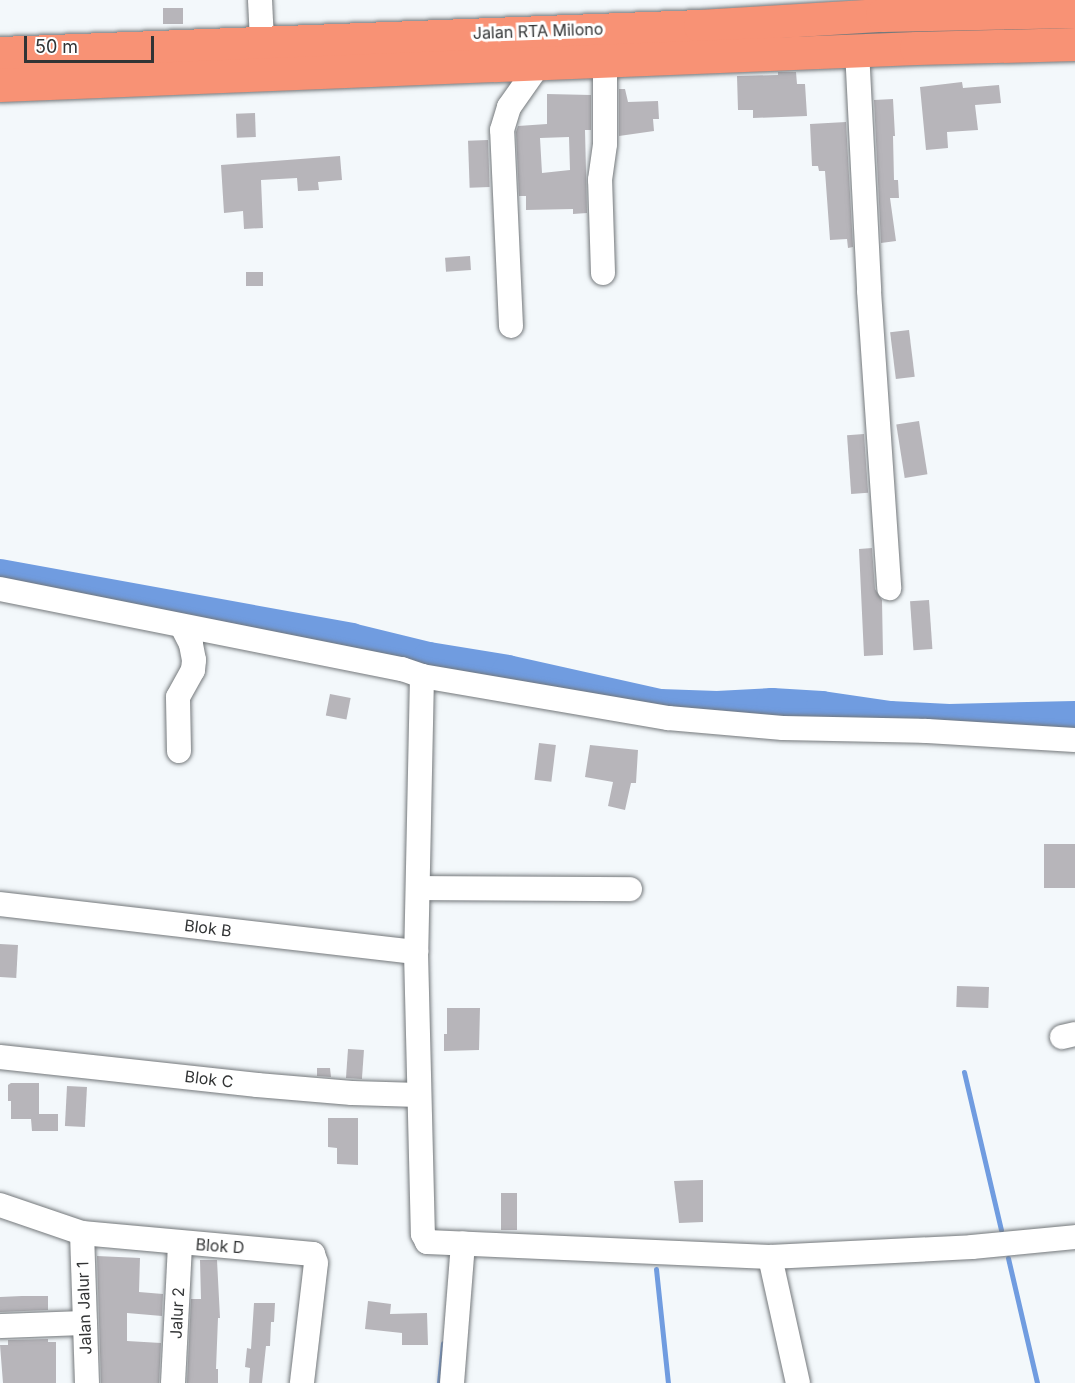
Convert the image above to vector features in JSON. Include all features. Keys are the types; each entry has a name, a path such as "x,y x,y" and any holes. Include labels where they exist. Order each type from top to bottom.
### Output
{"highway":[{"name":"Jalan RTA Milono","path":"0,53 539,30 700,26 881,7 914,15 977,6 1075,11"},
{"path":"914,15 916,48"},
{"name":"Jalan RTA Milono","path":"0,86 857,50 1075,44"}],"street":[{"path":"260,0 262,41"},
{"path":"511,326 502,130 509,107 540,63 539,30"},
{"path":"857,50 869,291 889,588"},
{"path":"603,273 600,180 605,144 605,61"},
{"path":"0,589 422,675 668,718 783,728 927,731 1075,740"},
{"path":"179,751 178,697 193,670 194,660 191,644 182,626"},
{"path":"422,675 416,952 424,1239 431,1243 770,1257 972,1247 1075,1237"},
{"path":"418,888 630,889"},
{"name":"Blok B","path":"0,904 416,952"},
{"name":"Blok C","path":"0,1057 257,1085 352,1093 419,1095"},
{"name":"Blok D","path":"0,1205 82,1233 313,1254 316,1263 302,1383"},
{"name":"Jalan Jalur 1","path":"82,1233 87,1383"},
{"name":"Jalur 2","path":"173,1383 180,1243"},
{"path":"452,1383 463,1243"},
{"path":"770,1257 798,1383"},
{"path":"0,1326 85,1323"}],"building":[{"path":"163,8 183,8 183,24 163,24"},
{"path":"778,72 796,72 797,84 805,84 807,116 753,118 753,110 738,110 737,76 778,75"},
{"path":"962,82 963,88 999,85 1001,103 975,105 978,130 947,132 948,148 926,150 920,87"},
{"path":"619,89 625,89 628,102 658,101 659,119 653,119 654,131 619,136"},
{"path":"547,94 591,95 591,130 585,130 587,213 573,214 573,209 526,210 526,196 519,196 516,132 518,126 547,124","holes":["569,137 570,170 542,173 540,138"]},
{"path":"893,99 894,180 898,180 899,198 890,198 896,241 881,243 874,100"},
{"path":"255,113 256,137 237,138 236,114"},
{"path":"846,122 853,247 848,248 847,239 830,240 825,171 819,171 818,166 812,166 810,124"},
{"path":"488,140 490,187 470,188 468,141"},
{"path":"340,156 342,180 318,182 319,190 298,191 297,178 261,180 263,228 244,229 243,211 224,213 221,165"},
{"path":"470,256 471,270 446,272 445,258"},
{"path":"246,272 263,272 263,286 246,286"},
{"path":"909,330 915,377 896,379 890,332"},
{"path":"919,421 927,474 905,478 896,425"},
{"path":"864,434 868,493 851,494 847,435"},
{"path":"872,548 875,589 882,600 883,655 864,656 859,549"},
{"path":"929,600 932,649 913,650 910,601"},
{"path":"330,694 351,698 346,720 326,716"},
{"path":"539,743 556,745 551,782 534,780"},
{"path":"590,745 638,750 636,783 631,783 625,810 608,806 613,782 585,777"},
{"path":"1044,844 1075,844 1075,888 1044,888"},
{"path":"0,944 18,945 16,978 0,977"},
{"path":"957,986 989,987 988,1008 956,1007"},
{"path":"447,1008 480,1008 479,1050 444,1051 444,1034 447,1034"},
{"path":"348,1049 364,1050 362,1079 346,1078"},
{"path":"317,1068 330,1068 331,1077 317,1076"},
{"path":"11,1083 39,1083 39,1114 58,1114 58,1131 32,1131 31,1119 11,1119 8,1085"},
{"path":"67,1086 87,1087 85,1127 65,1126"},
{"path":"328,1118 358,1118 358,1165 337,1164 337,1148 328,1147"},
{"path":"703,1180 703,1222 679,1223 674,1181"},
{"path":"501,1193 517,1193 517,1230 501,1230"},
{"path":"97,1256 140,1258 139,1292 163,1294 162,1316 127,1313 127,1341 161,1343 159,1383 101,1383"},
{"path":"200,1260 217,1260 220,1318 218,1318 216,1369 218,1369 218,1383 187,1383 191,1299 201,1299"},
{"path":"48,1296 48,1310 0,1312 0,1297"},
{"path":"368,1301 391,1304 390,1314 427,1313 428,1345 402,1345 402,1333 365,1329"},
{"path":"254,1303 275,1303 274,1322 271,1322 270,1346 266,1346 262,1383 249,1383 250,1368 245,1367 247,1348 251,1349"},
{"path":"48,1339 48,1342 56,1342 56,1383 3,1383 0,1345 8,1345 8,1340"}],"waterway":[{"path":"0,575 351,639 429,658 508,671 660,705 717,707 772,704 822,707 890,717 949,720 1075,717"},
{"path":"964,1072 1001,1230"},
{"path":"1008,1258 1037,1383"},
{"path":"656,1269 668,1383"},
{"path":"439,1383 443,1343"}]}
